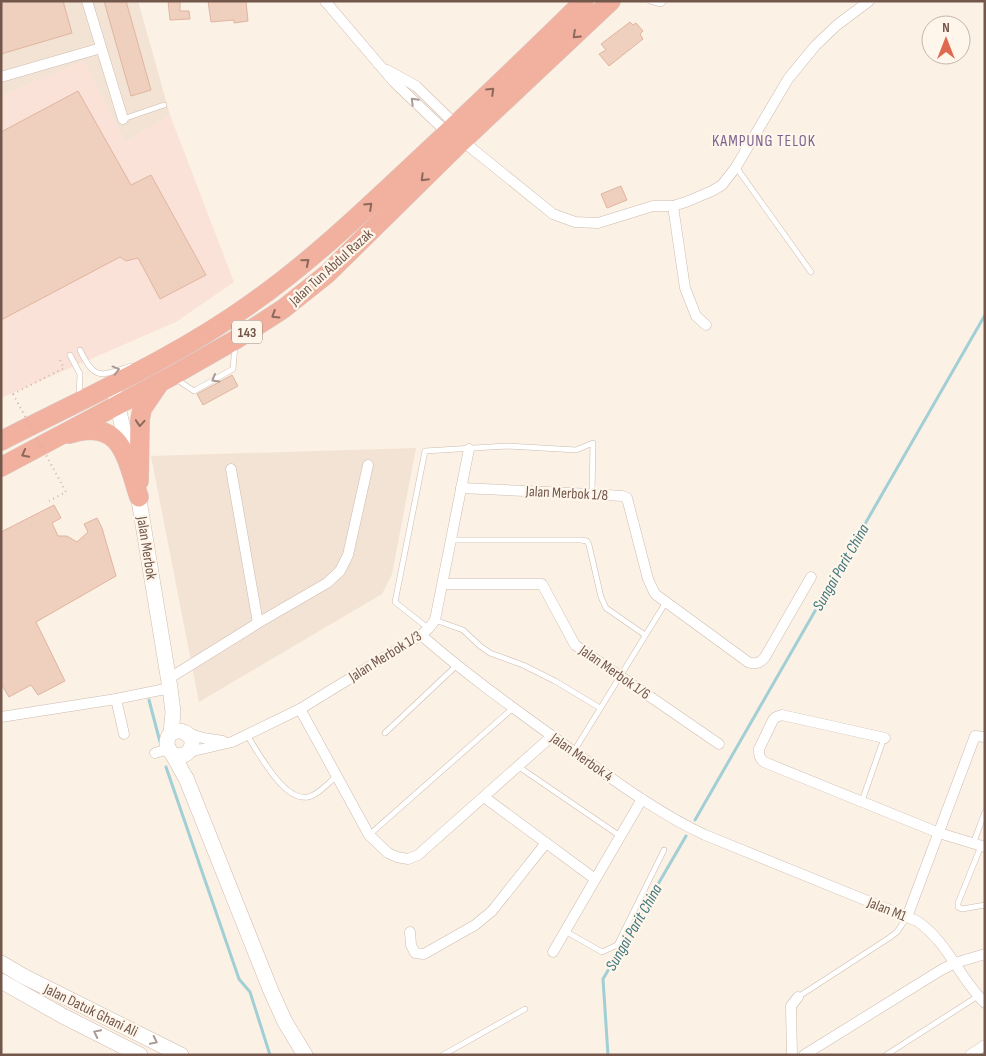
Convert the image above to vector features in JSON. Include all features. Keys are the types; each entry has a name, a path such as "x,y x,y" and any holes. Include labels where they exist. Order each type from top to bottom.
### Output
{"highway":[{"name":"Jalan Tun Abdul Razak","path":"1,466 235,340 283,309 327,274 460,137 584,1"},
{"name":"Jalan Tun Abdul Razak","path":"1,442 10,431 78,403 180,350 251,304 298,269 460,137 612,1"},
{"path":"139,497 140,420 142,409 167,378"},
{"path":"48,441 76,432 90,431 103,432 113,437 121,445 139,497"}],"street":[{"path":"87,1 123,120"},
{"path":"325,1 382,68 460,137 553,214 575,222 598,222 654,206 673,206 712,191 722,185 736,167 788,79 810,52 837,25 869,1"},
{"path":"1,77 101,48"},
{"path":"382,68 416,86 460,137"},
{"path":"673,206 685,288 696,316 706,325"},
{"name":"Jalan Merbok","path":"112,386 139,497 172,712 180,732"},
{"name":"Jalan Merbok 1/3","path":"174,753 232,742 300,709 428,628 442,584 469,449"},
{"path":"1,717 116,699 169,683 258,623 326,583 340,572 348,555 368,466"},
{"path":"231,469 258,623"},
{"name":"Jalan Merbok 1/8","path":"461,488 592,494 627,498 651,587 655,594 748,662 758,664 765,657 811,577"},
{"name":"Jalan Merbok 1/6","path":"442,584 542,584 575,645 719,744"},
{"name":"Jalan Merbok 4","path":"428,628 456,666 642,799 676,821 757,856"},
{"path":"116,699 124,734"},
{"path":"300,709 370,835 388,853 408,859 418,855 552,736"},
{"path":"885,738 782,715 773,720 759,749 760,759 939,833 980,846"},
{"path":"174,753 192,744 190,736 180,732"},
{"path":"232,742 180,732 167,740 186,778 285,1022 293,1055"},
{"path":"907,917 975,736 985,737"},
{"path":"484,797 596,878"},
{"path":"552,952 642,799"},
{"path":"410,932 411,945 415,953 424,954 475,925 492,911 546,843"},
{"name":"Jalan M1","path":"757,856 917,921 935,934 981,1000"},
{"path":"804,1055 941,970 955,963 985,954"},
{"name":"Jalan Datuk Ghani Ali","path":"1,963 23,976 181,1055"},
{"name":"Jalan Datuk Ghani Ali","path":"1,981 62,1016 140,1055"},
{"path":"792,1055 791,1006 798,997"},
{"path":"285,1022 305,1055"},
{"path":"970,1055 985,1045"}],"lane":[{"path":"650,1 661,4 664,1"},
{"path":"123,120 164,105"},
{"path":"736,167 811,272"},
{"path":"80,350 90,370 97,373 115,371 134,365"},
{"path":"143,362 180,350"},
{"path":"70,355 80,374 78,403"},
{"path":"592,494 594,443 576,450 507,446 425,451 395,602 428,628 463,630 490,653 523,665 555,681 600,708"},
{"path":"451,540 587,541 601,597 606,608 645,635"},
{"path":"574,751 666,602"},
{"path":"385,733 456,666"},
{"path":"370,835 513,708"},
{"path":"247,735 281,786 300,797 308,797 315,794 337,776"},
{"path":"862,801 885,738"},
{"path":"519,767 620,836"},
{"path":"985,812 980,846 958,903 958,908 962,910 985,904"},
{"path":"565,931 602,952 616,945 664,850"},
{"path":"798,997 897,932 907,917"},
{"path":"886,1055 981,1000"},
{"path":"443,1055 525,1009"}],"path":[{"path":"48,501 66,492 13,394 64,368 60,360"}],"shaded area":[{"path":"1,1 138,1 170,115 125,142 83,61 1,96"},
{"path":"84,60 125,142 170,115 234,282 176,322 1,398 1,96"},
{"path":"416,448 392,574 382,594 199,702 151,456"}],"building":[{"path":"1,1 63,1 72,33 1,54"},
{"path":"104,1 126,1 151,90 131,96"},
{"path":"168,1 180,1 180,11 189,11 190,19 170,20"},
{"path":"208,1 246,1 248,21 234,23 234,20 211,22"},
{"path":"630,22 633,25 636,23 643,31 640,34 643,39 609,66 599,54 606,50 601,44"},
{"path":"78,91 131,185 151,175 206,275 160,299 138,258 126,261 120,257 1,320 1,132"},
{"path":"621,186 627,200 607,208 601,194"},
{"path":"232,375 238,386 203,405 197,394"},
{"path":"54,505 61,518 52,523 58,536 67,536 77,542 88,532 84,524 97,518 102,528 116,576 36,622 65,681 38,695 31,685 9,697 1,684 1,532"}],"waterway":[{"name":"Sungai Parit China","path":"695,820 985,315"},
{"path":"149,700 160,742"},
{"path":"166,767 239,979 250,992 270,1055"},
{"name":"Sungai Parit China","path":"608,1055 603,979 686,836"}],"district":[{"name":"KAMPUNG TELOK","path":"764,140"}]}
